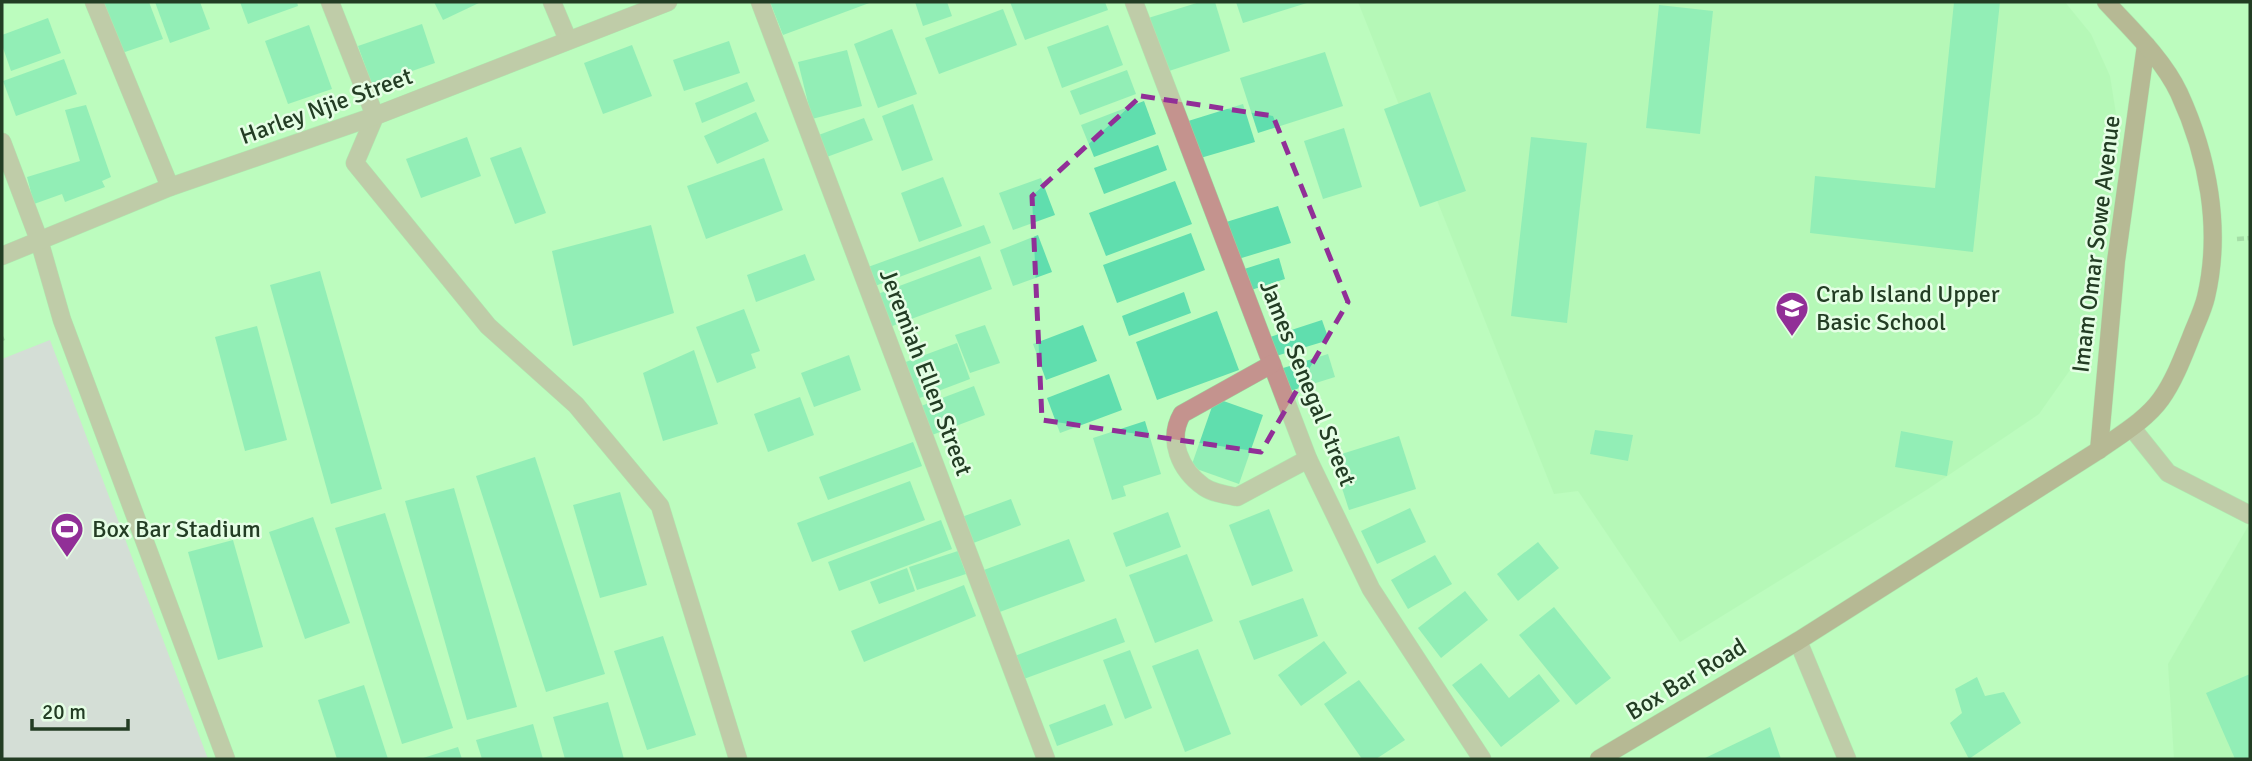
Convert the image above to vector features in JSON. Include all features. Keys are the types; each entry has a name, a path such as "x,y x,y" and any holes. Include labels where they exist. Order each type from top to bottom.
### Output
{"street":[{"path":"94,2 170,187"},
{"path":"330,2 375,116 355,163 488,326 576,405 660,506 738,759"},
{"path":"552,2 568,40"},
{"name":"Harley Njie Street","path":"2,256 170,187 375,116 668,2"},
{"name":"Jeremiah Ellen Street","path":"760,2 1046,759"},
{"name":"James Senegal Street","path":"1134,2 1308,459 1371,589 1482,759"},
{"path":"1847,759 1798,641 2132,428 2160,400 2185,354 2206,297 2212,242 2211,202 2201,148 2178,91 2146,45 2106,2"},
{"name":"Imam Omar Sowe Avenue","path":"2099,450 2116,261 2146,45"},
{"path":"2,142 39,240 62,320 226,759"},
{"path":"1272,364 1182,414 1175,426 1177,454 1189,473 1206,489 1237,497 1308,459"},
{"path":"2132,428 2168,473 2250,515"},
{"name":"Box Bar Road","path":"1599,759 1798,641"}],"highlighted area":[{"path":"1141,96 1273,116 1348,302 1261,452 1042,420 1032,196"}],"shaded area":[{"name":"Crab Island Upper Basic School","path":"1358,2 2065,2 2091,34 2110,76 2126,177 2106,319 2039,414 1928,489 1680,642 1578,491 1554,494"},
{"name":"Box Bar Stadium","path":"50,340 208,759 2,759 2,359"},
{"path":"2250,523 2250,759 2174,759 2168,664"}],"building":[{"path":"104,2 149,2 163,39 122,53"},
{"path":"155,2 200,2 210,29 170,43"},
{"path":"240,2 297,2 298,6 248,24"},
{"path":"434,2 481,2 443,20"},
{"path":"770,2 872,2 783,35"},
{"path":"915,2 947,2 952,16 923,26"},
{"path":"1010,2 1105,2 1108,10 1025,40"},
{"path":"1200,2 1215,2 1230,51 1163,73 1145,19"},
{"path":"1236,2 1310,2 1243,23"},
{"path":"1954,2 2000,2 1973,252 1810,233 1815,176 1935,188"},
{"path":"1659,5 1713,11 1700,134 1646,128"},
{"path":"1003,9 1017,45 939,74 925,38"},
{"path":"48,18 61,53 11,71 2,45 2,35"},
{"path":"422,24 435,63 372,85 358,46"},
{"path":"309,25 332,89 288,104 265,41"},
{"path":"1108,25 1123,65 1062,88 1047,47"},
{"path":"892,29 917,94 878,108 854,44"},
{"path":"729,41 740,73 684,91 673,60"},
{"path":"632,45 652,96 603,114 584,63"},
{"path":"847,50 862,106 812,119 798,62"},
{"path":"1325,52 1343,106 1258,133 1240,78"},
{"path":"64,59 77,94 16,116 3,81"},
{"path":"1127,70 1136,94 1080,115 1070,91"},
{"path":"747,82 755,101 702,123 695,103"},
{"path":"1430,92 1466,191 1420,207 1384,109"},
{"path":"1144,101 1156,134 1094,157 1081,125"},
{"path":"913,104 933,160 902,171 882,116"},
{"path":"1243,104 1255,142 1197,159 1185,122"},
{"path":"86,105 111,177 102,181 105,187 65,202 62,194 34,204 27,177 80,161 65,110"},
{"path":"756,112 769,141 717,164 704,136"},
{"path":"864,118 873,140 824,158 816,136"},
{"path":"1344,128 1362,187 1323,199 1304,141"},
{"path":"467,137 481,176 421,198 406,159"},
{"path":"1531,137 1587,143 1567,323 1511,316"},
{"path":"1158,145 1167,170 1104,194 1094,168"},
{"path":"521,147 546,213 515,224 490,158"},
{"path":"764,158 783,210 706,239 687,186"},
{"path":"943,177 962,226 919,242 901,193"},
{"path":"1041,178 1055,215 1013,230 999,193"},
{"path":"1175,181 1192,224 1106,256 1089,213"},
{"path":"1278,206 1291,243 1235,260 1223,223"},
{"path":"651,225 674,313 573,346 552,251"},
{"path":"984,225 991,243 875,286 868,267"},
{"path":"1191,233 1205,270 1117,303 1103,265"},
{"path":"1038,235 1052,272 1013,286 1000,250"},
{"path":"805,254 815,280 756,302 747,275"},
{"path":"980,256 992,289 887,328 875,295"},
{"path":"1279,258 1285,279 1248,291 1241,270"},
{"path":"320,271 382,489 331,504 270,285"},
{"path":"1184,292 1191,313 1129,336 1122,316"},
{"path":"744,309 760,351 751,354 756,368 717,383 696,327"},
{"path":"1217,311 1239,370 1157,400 1136,342"},
{"path":"1322,320 1329,340 1276,356 1270,337"},
{"path":"985,325 1000,363 970,373 955,335"},
{"path":"1083,325 1097,361 1046,380 1033,344"},
{"path":"257,326 287,440 245,451 215,337"},
{"path":"957,343 970,379 917,399 903,363"},
{"path":"694,350 718,424 663,441 643,373"},
{"path":"1328,354 1335,377 1287,392 1280,369"},
{"path":"849,355 861,390 814,407 801,373"},
{"path":"1109,374 1122,410 1060,433 1047,398"},
{"path":"974,386 985,415 932,435 921,406"},
{"path":"800,397 814,435 768,452 754,414"},
{"path":"1215,398 1263,415 1239,484 1191,467"},
{"path":"1145,421 1161,474 1123,486 1126,496 1112,500 1093,438"},
{"path":"1595,430 1633,435 1628,461 1590,454"},
{"path":"1901,431 1953,441 1947,476 1895,467"},
{"path":"1399,436 1416,489 1349,510 1332,457"},
{"path":"913,442 922,466 828,500 819,477"},
{"path":"535,457 605,674 546,692 476,476"},
{"path":"910,481 925,520 812,562 797,523"},
{"path":"454,488 517,707 467,720 405,501"},
{"path":"620,492 647,585 600,598 573,505"},
{"path":"1011,499 1021,525 968,545 959,518"},
{"path":"1410,508 1426,542 1377,564 1361,531"},
{"path":"1269,509 1293,571 1252,586 1229,525"},
{"path":"1168,512 1181,547 1126,567 1113,533"},
{"path":"385,513 453,728 402,744 335,528"},
{"path":"313,517 350,623 305,639 269,532"},
{"path":"941,520 952,549 839,591 828,562"},
{"path":"1069,539 1085,581 997,613 981,571"},
{"path":"233,540 263,647 218,660 188,552"},
{"path":"1538,542 1559,568 1518,601 1497,574"},
{"path":"958,551 966,574 917,590 909,567"},
{"path":"1187,554 1213,621 1155,643 1129,575"},
{"path":"1435,555 1452,584 1408,609 1391,580"},
{"path":"907,568 915,591 879,604 870,582"},
{"path":"964,585 976,616 864,662 851,631"},
{"path":"1465,591 1488,620 1441,658 1418,628"},
{"path":"1303,598 1318,636 1254,660 1239,621"},
{"path":"1554,607 1611,678 1576,705 1519,635"},
{"path":"1116,618 1125,642 1021,680 1012,657"},
{"path":"663,636 696,735 647,750 614,651"},
{"path":"1324,641 1347,673 1301,706 1278,675"},
{"path":"1198,649 1231,734 1185,752 1152,666"},
{"path":"1130,650 1152,708 1125,719 1103,660"},
{"path":"1481,663 1509,698 1539,674 1560,701 1501,747 1452,685"},
{"path":"2250,674 2250,759 2235,759 2206,693"},
{"path":"1977,677 1985,696 2004,692 2021,723 1969,759 1950,723 1962,713 1955,689"},
{"path":"1359,680 1405,740 1376,759 1362,759 1324,704"},
{"path":"364,685 388,759 337,759 318,700"},
{"path":"608,702 624,759 565,759 553,717"},
{"path":"1105,704 1113,725 1057,746 1049,725"},
{"path":"533,724 543,759 482,759 476,740"},
{"path":"1770,727 1781,759 1703,759"},
{"path":"458,747 462,759 420,759"}],"place":[{"name":"Crab Island Upper Basic School","path":"1792,338"},
{"name":"Box Bar Stadium","path":"67,559"}]}
